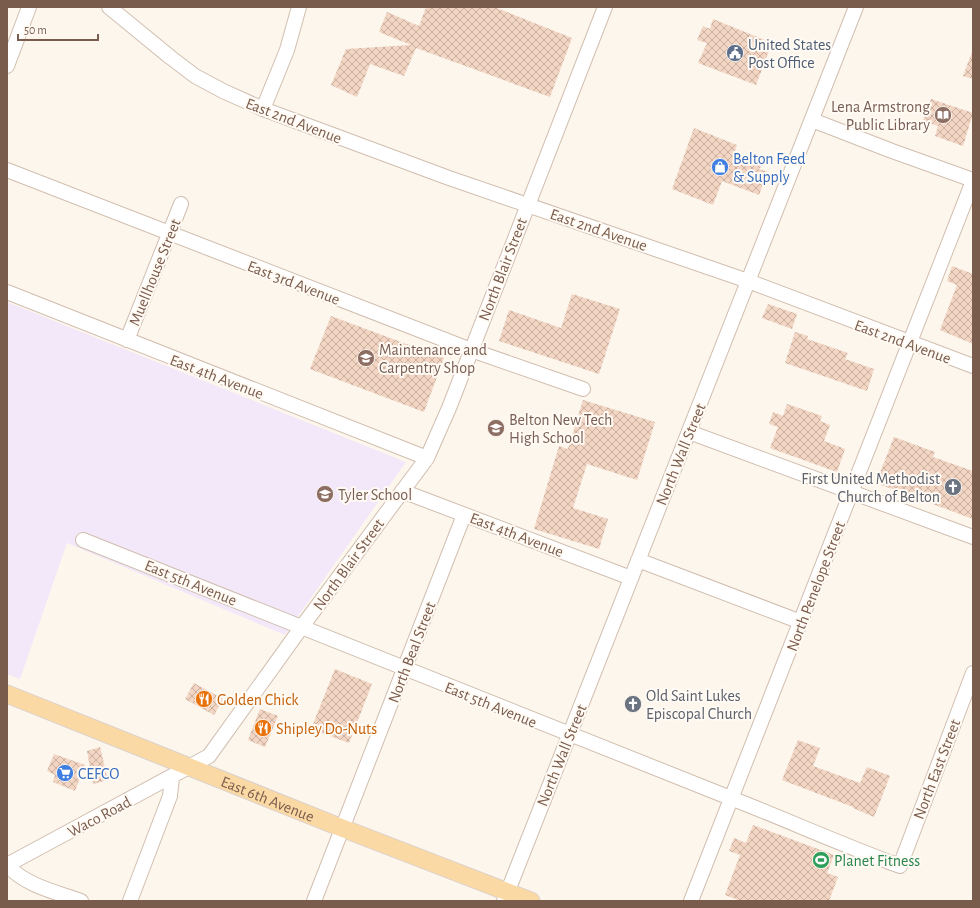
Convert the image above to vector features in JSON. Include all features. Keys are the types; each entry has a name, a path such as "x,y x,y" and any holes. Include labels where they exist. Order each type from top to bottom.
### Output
{"main road":[{"name":"East 6th Avenue","path":"7,694 342,828 506,896 531,901"}],"street":[{"path":"7,66 29,7"},
{"name":"East 2nd Avenue","path":"109,7 170,58 195,76 223,91 264,109 449,178 748,281 973,366"},
{"path":"264,109 287,50 299,7"},
{"name":"North Blair Street","path":"191,767 209,756 301,628 427,458 471,350 605,7"},
{"name":"North Wall Street","path":"506,896 856,7"},
{"path":"812,120 892,152 973,180"},
{"name":"East 3rd Avenue","path":"7,170 471,350 583,389"},
{"name":"North Penelope Street","path":"691,901 973,180"},
{"name":"Muellhouse Street","path":"127,340 181,204"},
{"name":"East 4th Avenue","path":"7,292 427,458"},
{"path":"689,432 973,537"},
{"name":"East 4th Avenue","path":"402,491 631,578"},
{"name":"North Beal Street","path":"314,901 464,515"},
{"name":"East 5th Avenue","path":"83,540 900,866"},
{"path":"638,560 801,622"},
{"name":"North East Street","path":"900,866 970,690 973,672"},
{"name":"Waco Road","path":"7,865 191,767"},
{"path":"130,901 170,796 172,777"},
{"path":"7,865 14,873 30,883 81,901"}],"shaded area":[{"path":"7,302 406,462 285,635 67,543 20,679 7,674"}],"building":[{"path":"426,7 494,7 572,38 550,97 416,48 404,76 370,64 357,97 331,85 346,49 411,45 379,32 387,12 419,26"},
{"name":"United States Post Office","path":"713,19 772,43 756,85 698,63 707,43 697,40 703,26 710,29"},
{"path":"973,52 973,79 963,76"},
{"path":"931,99 973,113 963,146 935,136 938,126 923,121"},
{"name":"Belton Feed & Supply","path":"694,128 737,145 734,154 762,165 759,169 768,172 759,195 722,181 713,205 672,189"},
{"path":"952,266 973,274 973,344 940,330 957,285 947,281"},
{"path":"572,294 620,309 599,374 499,341 509,310 561,328"},
{"path":"768,304 797,314 792,329 762,318"},
{"path":"331,316 444,358 424,412 310,369"},
{"path":"795,332 808,336 807,339 848,353 845,359 874,369 867,391 785,363"},
{"path":"583,400 655,422 637,480 587,464 573,508 608,519 599,549 534,529 559,446 568,449"},
{"path":"787,404 822,416 820,421 830,425 824,441 845,449 837,472 770,448 778,427 769,424 773,412 783,416"},
{"path":"894,437 935,452 933,457 973,471 973,519 876,483"},
{"path":"335,669 372,684 349,743 311,729"},
{"name":"Golden Chick","path":"194,683 223,699 214,715 185,699"},
{"name":"Shipley Do-Nuts","path":"260,709 278,716 265,747 248,740"},
{"path":"798,740 820,748 813,766 860,783 867,767 890,776 874,817 853,807 782,780"},
{"name":"CEFCO","path":"100,747 108,780 93,784 87,751"},
{"name":"CEFCO","path":"54,754 85,765 75,791 53,782 55,775 47,771"},
{"path":"753,825 834,855 827,873 838,877 829,901 741,901 725,895 740,855 729,851 734,838 746,843"}],"place":[{"name":"United States Post Office","path":"735,53"},
{"name":"Lena Armstrong Public Library","path":"943,115"},
{"name":"Belton Feed & Supply","path":"720,167"},
{"name":"Maintenance and Carpentry Shop","path":"366,358"},
{"name":"Belton New Tech High School","path":"496,428"},
{"name":"First United Methodist Church of Belton","path":"953,487"},
{"name":"Tyler School","path":"325,494"},
{"name":"Golden Chick","path":"204,699"},
{"name":"Old Saint Lukes Episcopal Church","path":"633,704"},
{"name":"Shipley Do-Nuts","path":"263,728"},
{"name":"CEFCO","path":"65,773"},
{"name":"Planet Fitness","path":"821,860"}]}
